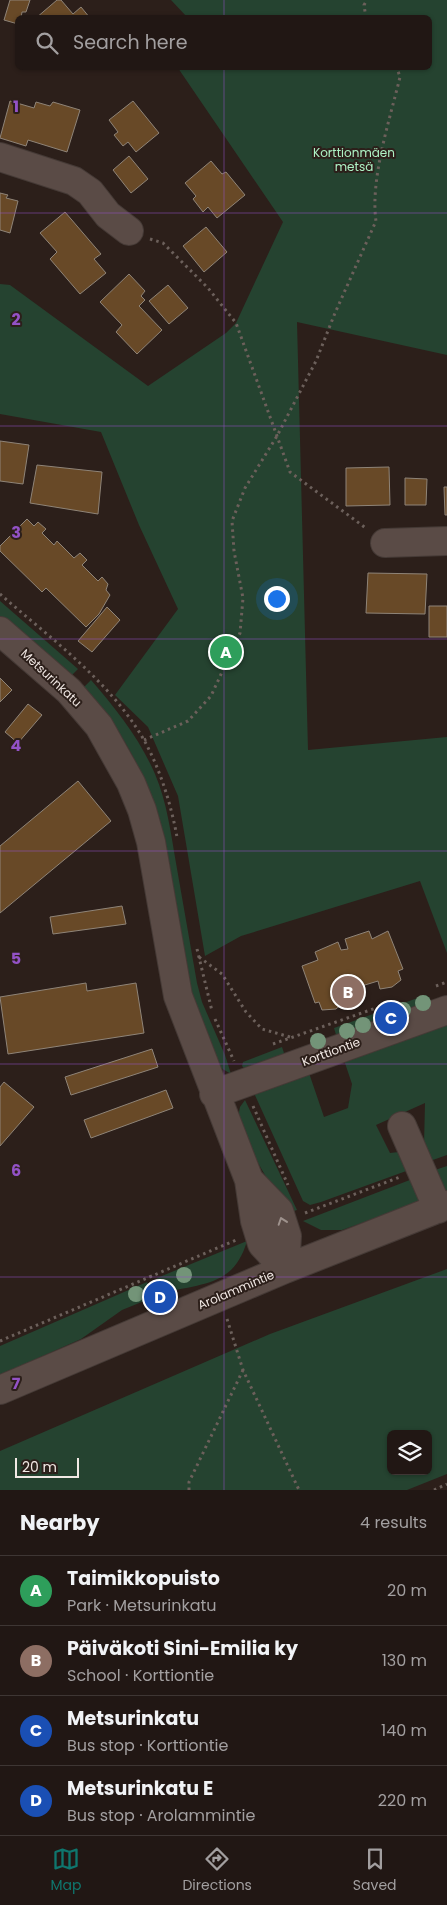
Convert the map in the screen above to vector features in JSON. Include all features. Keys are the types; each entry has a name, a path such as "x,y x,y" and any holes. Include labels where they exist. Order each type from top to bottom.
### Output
{"street":[{"path":"0,157 74,181 90,192 108,216 129,231"},
{"path":"385,542 447,542"},
{"name":"Metsurinkatu","path":"0,631 69,691 100,726 131,783 142,810 150,842 178,996 214,1094 270,1226 262,1244 285,1269"},
{"name":"Korttiontie","path":"214,1094 447,1010"},
{"path":"402,1126 421,1169 442,1207"},
{"name":"Arolammintie","path":"0,1390 285,1269 442,1207"}],"path":[{"path":"366,15 364,5 367,0"},
{"path":"144,740 188,721 211,696 240,633 242,598 234,551 232,521 246,488 277,436 316,361 338,305 376,221 374,205 378,172 400,77 398,70"},
{"path":"129,231 163,244 208,288 236,322 290,472 385,542"},
{"path":"198,957 222,974 246,1012 262,1028 291,1038"},
{"path":"0,1341 150,1275 270,1226 421,1169"},
{"path":"150,1275 160,1297"},
{"path":"218,1297 233,1334 243,1370 299,1490"},
{"path":"189,1490 189,1482 243,1370"},
{"path":"434,1490 447,1484"}],"green space":[{"name":"Korttionmäen metsä","path":"171,0 447,0 447,355 297,322 308,750 447,737 447,953 420,881 241,936 205,956 178,796 148,727 115,695 178,609 139,525 101,432 0,414 0,284 10,285 148,386 226,333 236,323 283,222 179,70 432,70 432,15 185,15"},
{"path":"0,601 78,669 70,677 0,616"},
{"path":"91,680 135,737 149,761 159,785 166,807 197,983 202,1002 225,1055 231,1074 221,1068 192,1007 155,813 143,778 118,731 82,689"},
{"path":"426,995 430,998 430,1004 337,1038 334,1028"},
{"path":"447,1023 447,1155 430,1161 424,1145 425,1103 376,1125 390,1153 407,1151 409,1170 321,1202 310,1205 303,1201 254,1093 309,1073 324,1117 348,1108 352,1084 344,1060"},
{"path":"282,1047 285,1056 245,1069 242,1066 243,1062"},
{"path":"245,1100 297,1210 291,1212 269,1182 254,1156 238,1117 240,1107"},
{"path":"447,1166 447,1191 440,1194 432,1171"},
{"path":"415,1178 423,1201 342,1230 321,1230 303,1221"},
{"path":"247,1241 234,1267 225,1275 204,1284 163,1293 157,1278"},
{"path":"447,1269 447,1474 407,1490 0,1490 0,1451 270,1334"},
{"path":"147,1282 154,1297 122,1310 81,1339 0,1375 0,1346"}],"building":[{"path":"10,0 30,0 26,12 22,12 22,15 15,15 15,23 4,20"},
{"path":"57,0 61,0 73,14 81,7 88,15 40,15"},
{"path":"10,101 34,108 36,102 50,106 53,102 80,110 67,152 28,140 26,146 0,138"},
{"path":"133,101 159,133 136,152 128,142 123,146 114,135 118,132 109,120"},
{"path":"129,156 148,179 131,193 113,170"},
{"path":"211,161 222,174 226,172 245,195 217,218 208,207 203,212 193,199 196,196 185,183"},
{"path":"0,193 8,195 6,198 18,201 10,233 0,230"},
{"path":"65,212 101,254 94,259 106,273 80,294 50,259 57,252 40,233"},
{"path":"206,227 227,252 204,272 183,246"},
{"path":"129,274 145,291 141,296 145,300 139,306 162,330 137,354 116,332 122,325 100,302"},
{"path":"168,285 188,308 169,324 149,301"},
{"path":"0,441 29,445 23,484 0,481"},
{"path":"37,465 102,472 98,514 30,503"},
{"path":"389,467 390,505 346,506 346,468"},
{"path":"405,478 427,479 426,505 405,505"},
{"path":"444,487 447,487 447,515 445,515"},
{"path":"27,519 34,526 38,522 46,529 42,533 54,545 57,541 74,558 80,553 87,560 82,565 98,581 102,577 108,584 106,590 110,595 99,614 86,627 46,588 42,592 0,551 0,546"},
{"path":"368,573 427,574 425,614 366,613"},
{"path":"429,606 447,606 447,637 429,637"},
{"path":"107,607 120,620 92,652 78,641"},
{"path":"0,678 12,690 0,702"},
{"path":"28,704 42,715 18,743 5,732"},
{"path":"78,781 111,821 0,913 0,846"},
{"path":"122,906 126,924 53,934 50,917"},
{"path":"369,931 372,939 388,931 403,969 398,971 401,980 392,987 380,989 378,981 342,992 345,1001 336,1009 322,1010 319,1002 315,1003 302,966 318,960 315,952 338,942 341,950 348,949 345,939"},
{"path":"86,983 87,991 136,983 144,1033 8,1054 0,997"},
{"path":"152,1049 158,1067 71,1095 65,1077"},
{"path":"4,1082 34,1107 0,1146 0,1087"},
{"path":"166,1090 173,1108 91,1138 84,1120"}],"place":[{"name":"Taimikkopuisto","path":"226,652"},
{"name":"Päiväkoti Sini-Emilia ky","path":"348,992"},
{"name":"Metsurinkatu","path":"391,1018"},
{"name":"Metsurinkatu E","path":"160,1297"}]}
